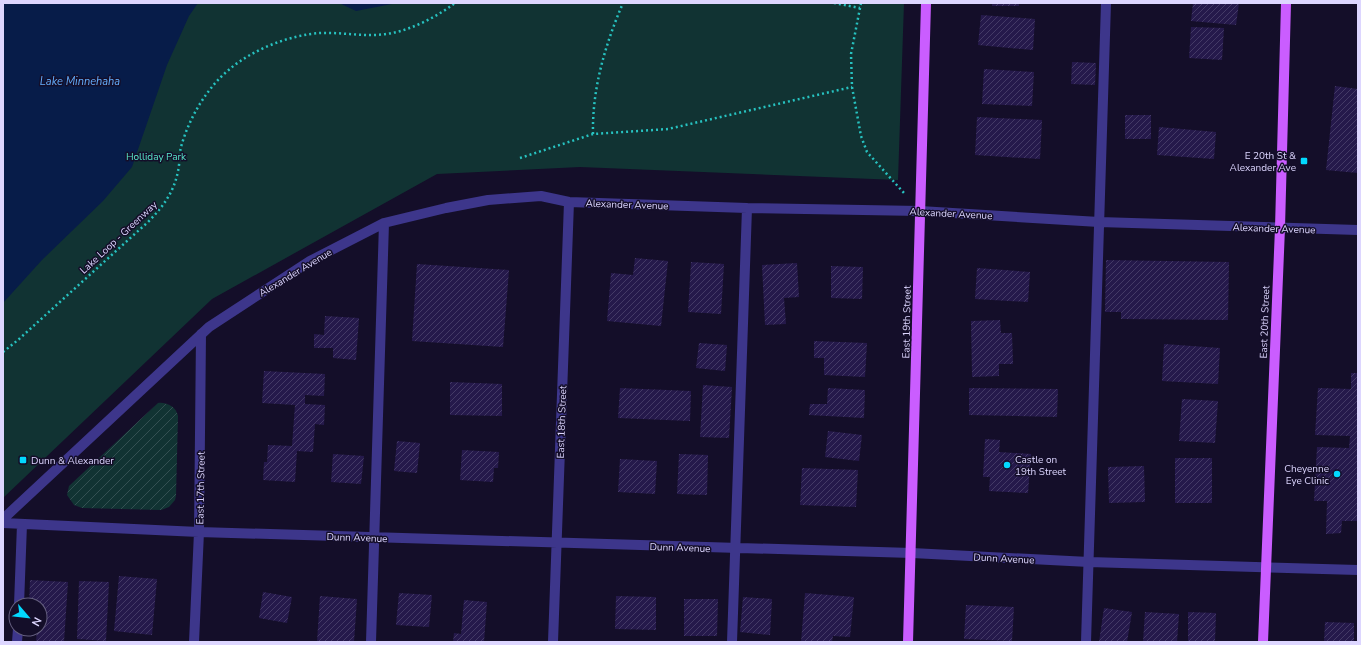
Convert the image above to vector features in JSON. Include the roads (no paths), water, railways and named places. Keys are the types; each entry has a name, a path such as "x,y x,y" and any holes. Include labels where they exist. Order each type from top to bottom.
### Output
{"main road":[{"name":"East 19th Street","path":"908,642 912,553 926,3"},
{"name":"East 20th Street","path":"1263,642 1280,228 1286,3"}],"street":[{"path":"1086,642 1106,3"},
{"name":"Alexander Avenue","path":"3,519 209,327 310,261 384,223 488,200 541,196 570,202 747,208 920,211 1099,222 1358,230"},
{"name":"East 18th Street","path":"553,642 570,202"},
{"path":"732,642 747,208"},
{"path":"370,642 384,223"},
{"name":"East 17th Street","path":"194,642 199,532 201,334"},
{"name":"Dunn Avenue","path":"3,523 199,532 735,549 912,553 1089,562 1358,570"},
{"path":"19,597 22,524"}],"water":[{"name":"Lake Minnehaha","path":"3,3 198,3 189,16 167,65 132,167 103,201 42,260 3,303"},
{"path":"339,3 397,3 356,11"}],"place":[{"name":"E 20th St & Alexander Ave","path":"1304,161"},
{"name":"Dunn & Alexander","path":"23,460"},
{"name":"Castle on 19th Street","path":"1007,465"},
{"name":"Cheyenne Eye Clinic","path":"1337,474"}],"park label":[{"name":"Holliday Park","path":"156,156"}]}
